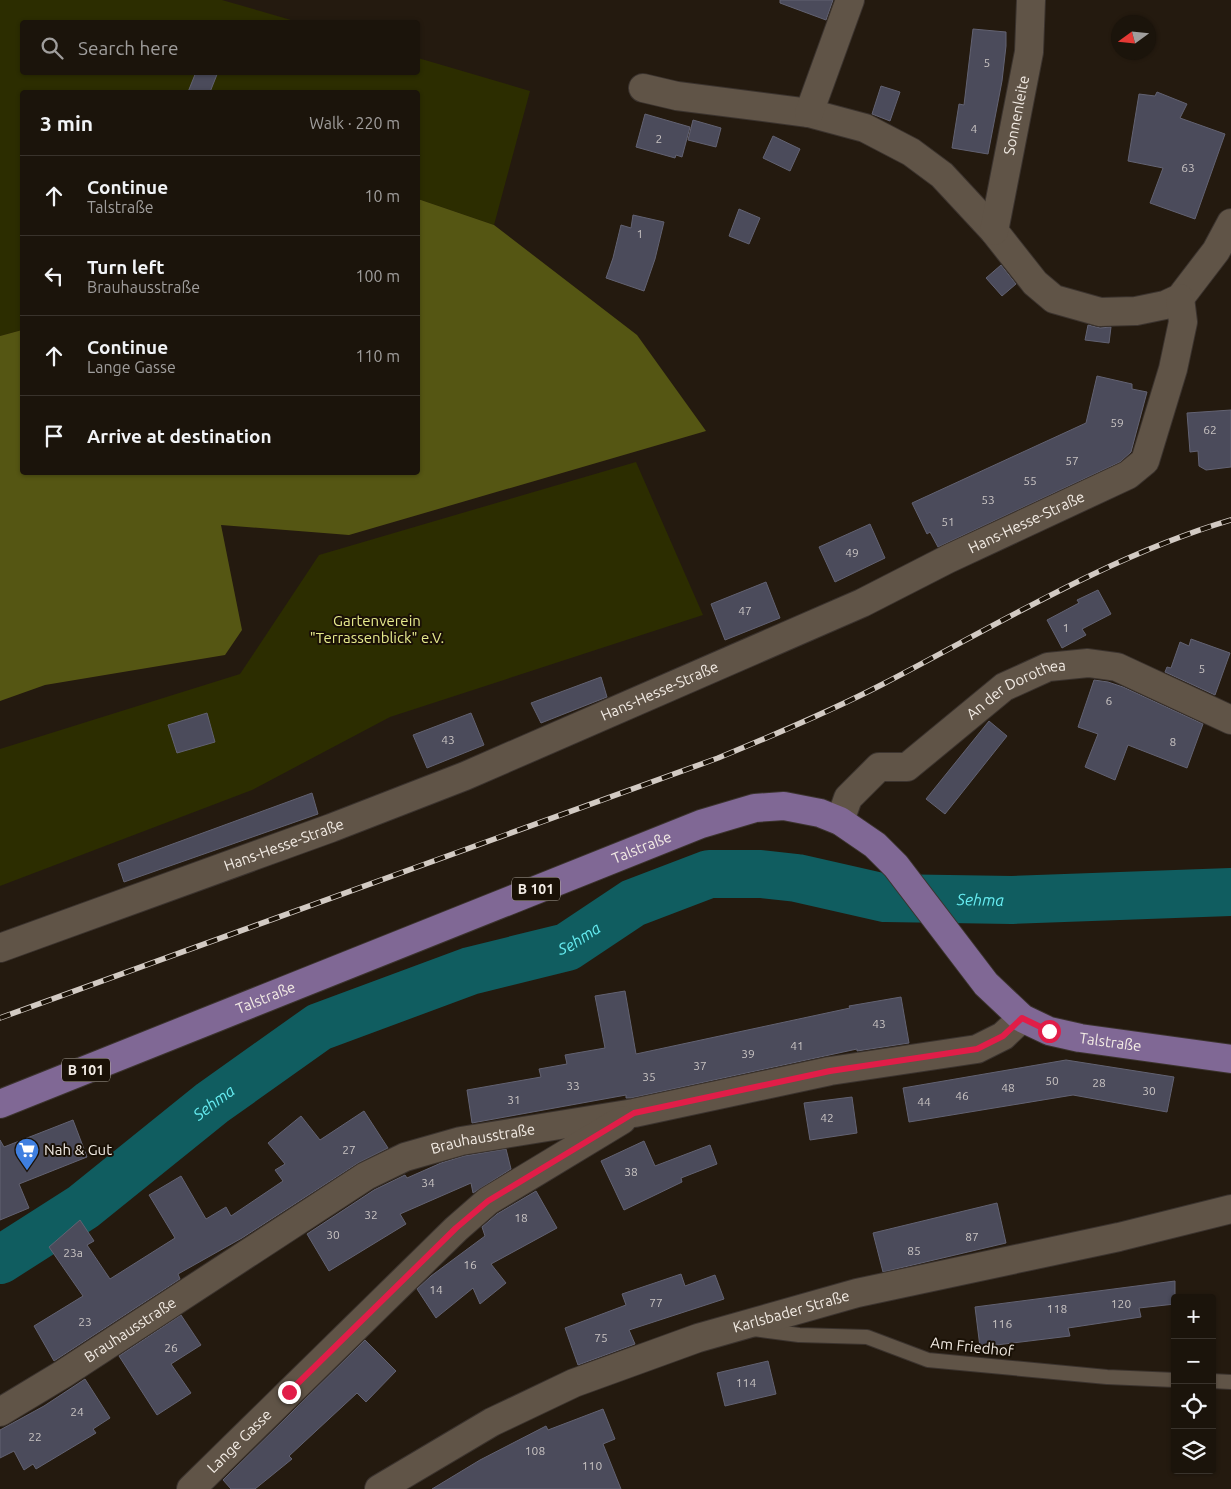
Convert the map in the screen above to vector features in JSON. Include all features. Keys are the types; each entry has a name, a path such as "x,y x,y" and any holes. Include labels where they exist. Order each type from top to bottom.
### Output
{"main road":[{"name":"Talstraße","path":"0,1104 700,824 755,808 784,806 820,813 840,821 874,845 896,866 986,984 1022,1018 1049,1031 1080,1038 1231,1059"}],"street":[{"path":"809,113 850,0"},
{"name":"Sonnenleite","path":"994,231 1029,52 1031,0"},
{"path":"643,88 677,96 809,113 865,128 911,152 942,175 994,231 1035,283 1054,299 1100,312 1136,311 1165,305 1180,298 1216,251 1231,223"},
{"name":"Hans-Hesse-Straße","path":"0,948 322,831 465,776 862,602 948,559 1128,476 1145,462 1173,369 1183,322 1180,298"},
{"name":"An der Dorothea","path":"840,821 848,798 879,767 906,767 1004,687 1048,667 1088,663 1117,667 1231,720"},
{"name":"Brauhausstraße","path":"0,1412 63,1374 366,1176 405,1157 461,1140 634,1113 830,1071 977,1049 1003,1036 1022,1018"},
{"name":"Lange Gasse","path":"191,1489 456,1228 488,1201 634,1113"},
{"name":"Karlsbader Straße","path":"379,1489 492,1422 574,1383 698,1338 857,1293 1119,1238 1231,1209"}],"lane":[{"name":"Am Friedhof","path":"739,1327 799,1335 867,1337 928,1360 1107,1377 1171,1380"},
{"path":"1216,1381 1231,1382"}],"green space":[{"path":"0,0 222,0 291,20 20,20 20,75 420,75 420,59 530,91 494,225 420,200 420,90 20,90 20,331 0,336"},
{"name":"Gartenverein \"Terrassenblick\" e.V.","path":"636,462 703,615 390,717 252,790 0,886 0,749 240,674 319,555"}],"shaded area":[{"path":"420,200 494,225 637,335 706,431 349,535 221,525 242,630 225,655 45,685 0,701 0,336 20,331 20,475 420,475"}],"building":[{"path":"780,0 833,0 826,20 780,3"},
{"path":"973,29 1006,32 1002,81 988,154 952,148 959,104 964,105"},
{"path":"195,75 217,75 211,90 189,90"},
{"path":"881,86 900,92 890,121 872,114"},
{"path":"1157,92 1187,104 1180,118 1225,134 1195,219 1150,203 1163,168 1128,161 1139,94 1155,96"},
{"path":"645,114 690,127 682,157 676,155 675,158 636,147"},
{"path":"693,120 721,128 716,147 688,140"},
{"path":"773,136 800,149 790,171 763,158"},
{"path":"739,209 760,218 749,244 729,236"},
{"path":"633,215 664,222 655,259 644,291 606,278 621,225 631,228"},
{"path":"1001,265 1016,284 1002,296 986,278"},
{"path":"1088,325 1100,328 1111,327 1109,343 1085,340"},
{"path":"1097,376 1132,384 1132,389 1147,392 1131,452 1120,462 938,547 930,532 927,534 912,503 1086,423"},
{"path":"1231,410 1231,467 1206,470 1199,466 1198,451 1190,452 1187,413"},
{"path":"870,524 885,558 835,582 819,547"},
{"path":"766,582 780,618 725,640 711,604"},
{"path":"1098,590 1111,614 1082,629 1086,635 1062,648 1047,620 1079,603 1077,600"},
{"path":"1191,639 1230,653 1215,695 1165,672 1167,667 1171,668 1180,642 1189,646"},
{"path":"601,677 607,697 541,723 531,703"},
{"path":"1094,680 1123,687 1203,724 1187,768 1128,745 1115,780 1085,767 1098,734 1078,727"},
{"path":"207,713 215,742 177,753 168,725"},
{"path":"471,713 484,745 427,768 413,735"},
{"path":"989,721 1007,736 945,814 926,799"},
{"path":"312,793 318,814 124,882 118,864"},
{"path":"625,991 636,1054 850,1008 849,1006 901,997 909,1043 857,1051 857,1049 631,1098 626,1098 626,1095 472,1123 467,1090 541,1077 539,1069 567,1064 565,1055 605,1048 595,996"},
{"path":"1066,1060 1174,1077 1167,1112 1073,1095 909,1122 903,1088"},
{"path":"852,1097 857,1133 810,1140 804,1103"},
{"path":"364,1111 388,1148 358,1163 242,1238 178,1274 180,1279 54,1361 34,1326 83,1296 49,1247 80,1220 94,1241 87,1245 110,1279 175,1238 149,1195 181,1176 206,1219 226,1207 231,1216 283,1181 275,1170 285,1164 268,1143 301,1116 320,1140"},
{"name":"Nah & Gut","path":"73,1120 87,1157 19,1184 29,1208 0,1220 0,1140 4,1147"},
{"path":"644,1141 655,1166 710,1145 717,1164 681,1178 682,1182 624,1210 601,1161"},
{"path":"506,1149 511,1169 473,1193 471,1183 400,1214 406,1224 329,1271 307,1234 374,1190 405,1175 407,1178 441,1163 464,1156"},
{"path":"536,1191 557,1228 491,1264 506,1283 480,1304 473,1288 436,1318 417,1289 431,1276 485,1236 482,1227 497,1214"},
{"path":"997,1203 1006,1243 883,1272 873,1233"},
{"path":"681,1274 685,1286 715,1275 724,1299 629,1330 635,1344 578,1365 565,1328 626,1305 622,1294"},
{"path":"1175,1281 1175,1294 1171,1294 1171,1304 1139,1308 1141,1317 1068,1328 1070,1336 980,1347 975,1307"},
{"path":"181,1315 201,1345 171,1364 191,1393 157,1415 119,1356"},
{"path":"365,1340 396,1371 366,1402 357,1393 289,1456 292,1459 255,1489 231,1489 223,1480"},
{"path":"768,1361 776,1394 725,1406 717,1373"},
{"path":"85,1379 110,1418 93,1429 96,1433 36,1469 33,1464 24,1470 14,1451 0,1458 0,1430 44,1406"},
{"path":"603,1409 615,1439 603,1444 621,1489 432,1489 480,1460 546,1426 548,1430"}],"waterway":[{"name":"Sehma","path":"0,1260 83,1207 212,1103 319,1027 470,971 567,947 633,903 709,874 761,874 797,878 885,898 1012,900 1231,892"}],"railway":[{"path":"0,1018 718,758 863,694 1096,573 1185,535 1231,520"}],"place":[{"name":"Nah & Gut","path":"27,1171"}],"route":[{"path":"289,1392 456,1228 488,1201 634,1113 830,1071 977,1049 1003,1036 1022,1018 1049,1031"}]}
